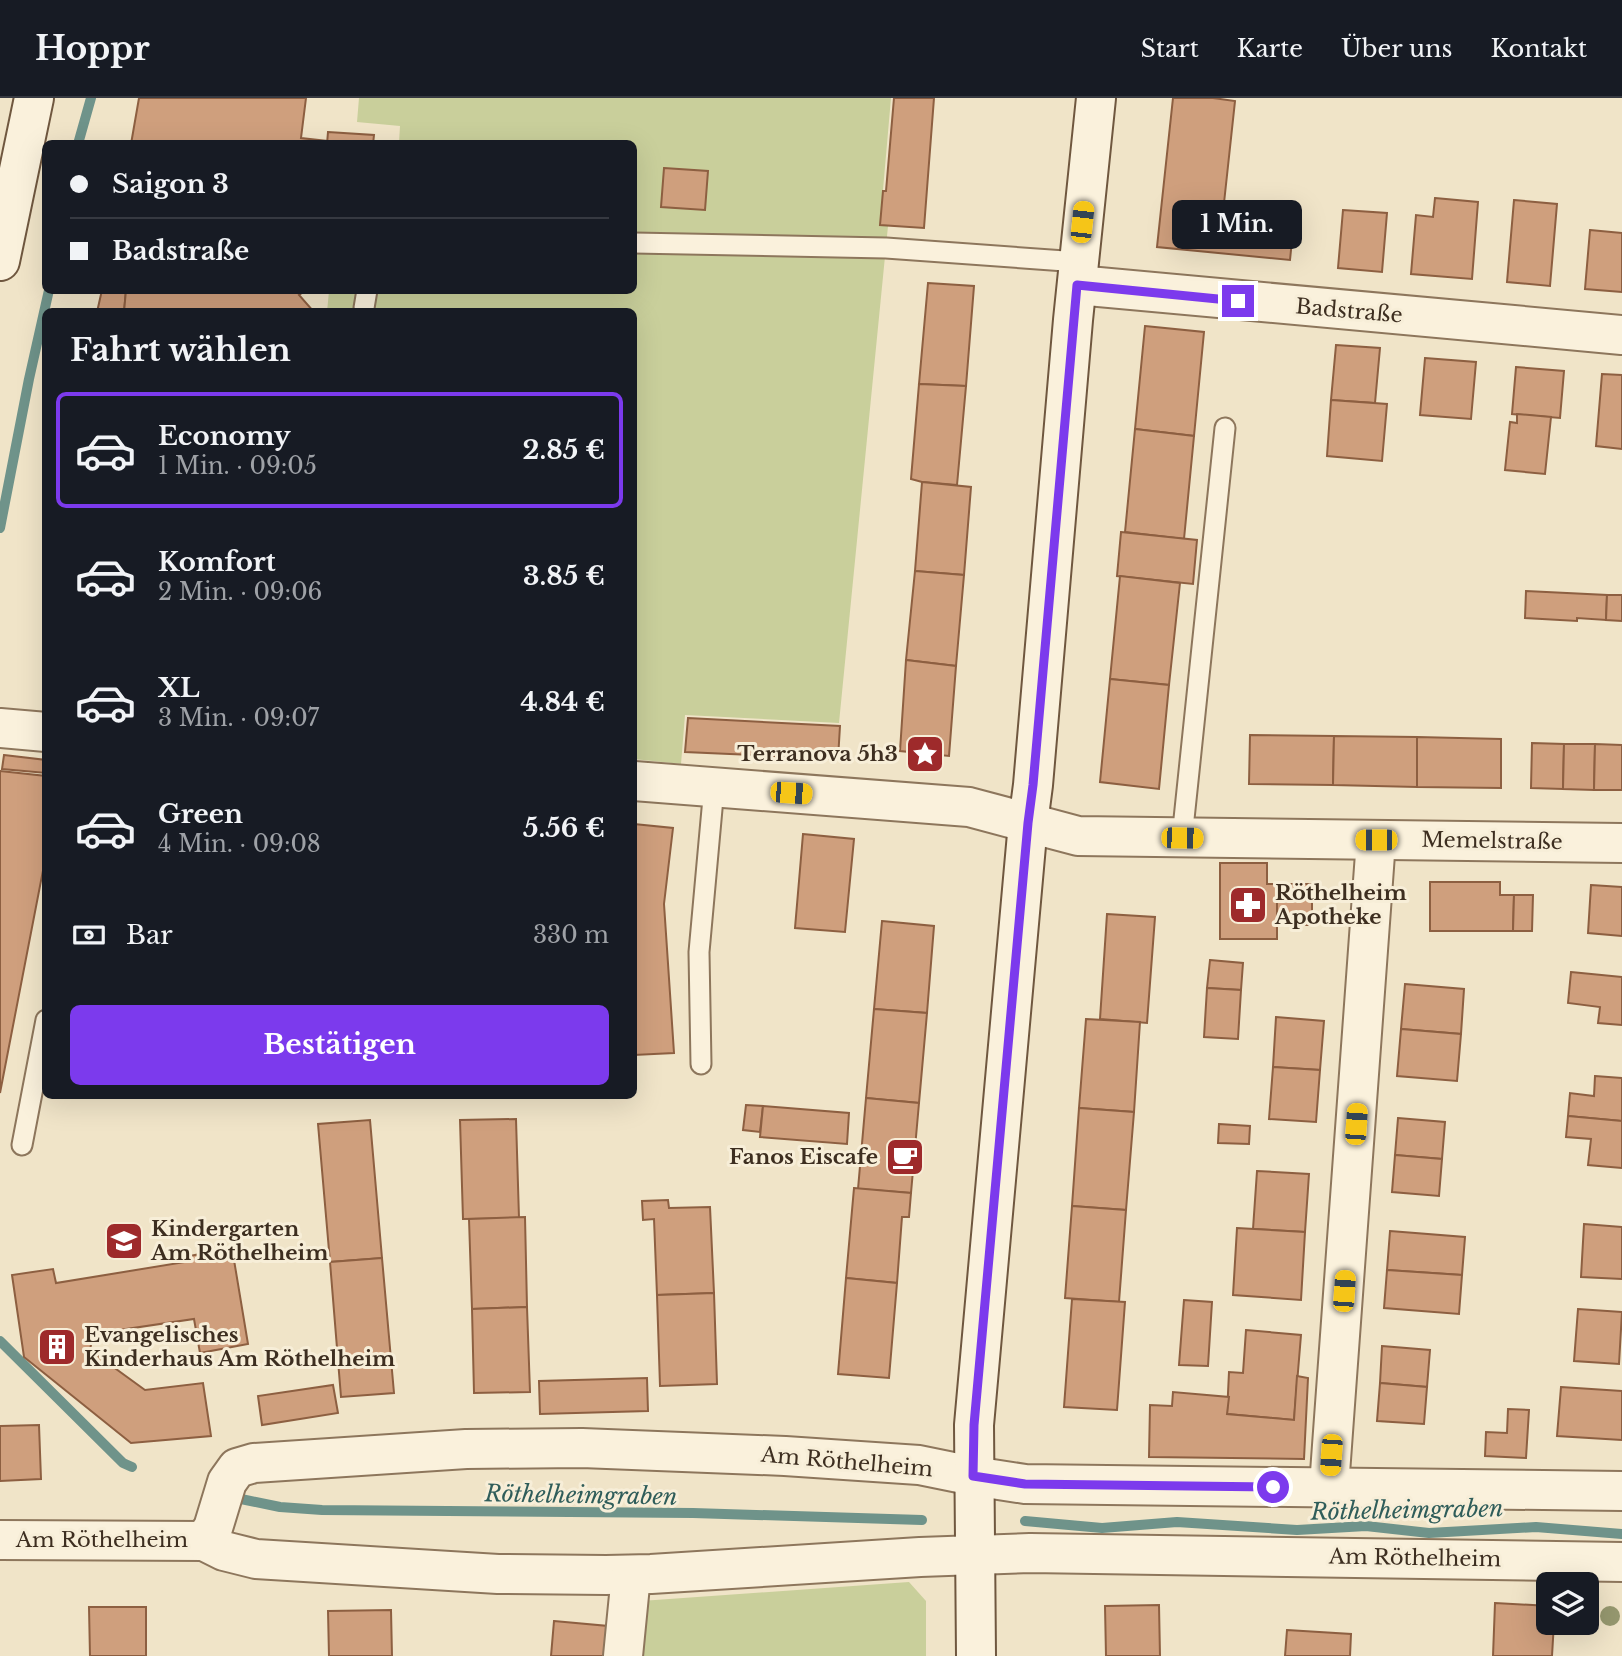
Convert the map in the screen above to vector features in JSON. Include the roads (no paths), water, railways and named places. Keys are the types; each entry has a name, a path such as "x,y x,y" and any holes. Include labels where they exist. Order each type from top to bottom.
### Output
{"street":[{"path":"0,261 34,98"},
{"path":"976,1656 974,1425 1096,98"},
{"name":"Badstraße","path":"1078,274 1622,335"},
{"path":"0,728 42,732"},
{"name":"Memelstraße","path":"637,780 969,807 1078,836 1622,843"},
{"path":"1329,1487 1376,840"},
{"name":"Am Röthelheim","path":"204,1541 213,1528 227,1482 237,1468 254,1463 455,1449 582,1448 774,1455 919,1465 1025,1484 1622,1491"},
{"name":"Am Röthelheim","path":"0,1540 204,1541 224,1552 256,1559 498,1574 631,1575 1030,1553 1622,1562"},
{"path":"623,1656 631,1575"}],"lane":[{"path":"637,243 886,248 1078,274"},
{"path":"1182,838 1225,428"},
{"path":"701,1064 699,953 714,787"},
{"path":"22,1145 42,1041"}],"waterway":[{"name":"Röthelheimgraben","path":"79,140 91,98"},
{"name":"Röthelheimgraben","path":"45,308 48,294"},
{"name":"Röthelheimgraben","path":"0,528 42,321"},
{"name":"Röthelheimgraben","path":"0,1341 123,1463 132,1467"},
{"name":"Röthelheimgraben","path":"241,1499 280,1507 322,1510 693,1513 922,1520"},
{"name":"Röthelheimgraben","path":"1025,1521 1102,1528 1177,1522 1297,1530 1366,1526 1429,1533 1536,1527 1622,1534"}],"place":[{"name":"Terranova 5h3","path":"925,754"},
{"name":"Röthelheim Apotheke","path":"1248,905"},
{"name":"Fanos Eiscafe","path":"905,1157"},
{"name":"Kindergarten Am Röthelheim","path":"124,1241"},
{"name":"Evangelisches Kinderhaus Am Röthelheim","path":"57,1347"}]}
